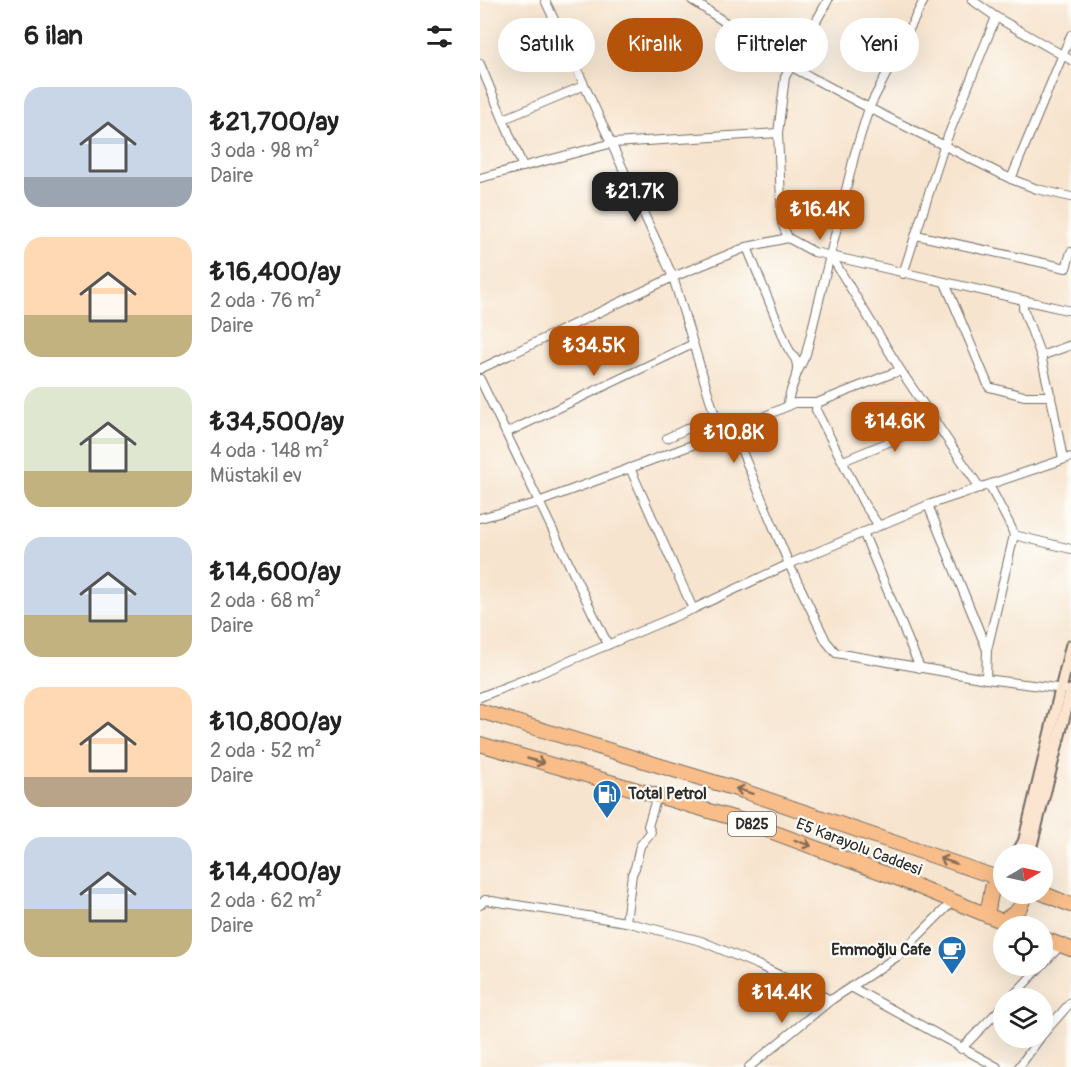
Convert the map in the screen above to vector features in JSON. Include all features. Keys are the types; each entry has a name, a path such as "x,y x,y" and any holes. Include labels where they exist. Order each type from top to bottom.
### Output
{"highway":[{"name":"E5 Karayolu Caddesi","path":"480,711 743,790 993,876"},
{"name":"E5 Karayolu Caddesi","path":"480,744 740,820 993,917"},
{"path":"987,915 993,887"},
{"path":"1053,898 1071,905"},
{"path":"1011,916 1017,913 1023,904"}],"street":[{"path":"545,0 673,276 715,416 667,438"},
{"path":"692,0 719,18"},
{"path":"818,18 828,0"},
{"path":"788,406 796,375 806,354 855,153 869,108 924,0"},
{"path":"972,0 996,17 1071,60"},
{"path":"903,274 944,146 996,17"},
{"path":"1011,179 1071,35"},
{"path":"480,64 523,167"},
{"path":"787,72 784,77 778,133 782,223 788,238 814,252 1071,311"},
{"path":"801,72 1011,179 1037,189 1071,197"},
{"path":"504,119 584,86"},
{"path":"480,178 613,143 778,133"},
{"path":"916,235 1066,268 1071,252"},
{"path":"480,369 673,276 747,247 788,238"},
{"path":"747,247 788,348 796,361 796,375"},
{"path":"831,256 901,371 980,488"},
{"path":"945,283 989,387 1024,396 1051,396"},
{"path":"480,697 693,609 789,564 928,505 1067,458 1041,356 1023,308 1024,301"},
{"path":"506,433 693,344"},
{"path":"1041,356 1071,345"},
{"path":"480,518 540,501 733,430 788,406 816,403 901,371"},
{"path":"480,379 608,645"},
{"path":"816,403 816,410 864,504 879,526"},
{"path":"843,461 927,426 935,420"},
{"path":"733,430 789,564 826,641 836,653 986,679 1068,690"},
{"path":"630,468 693,609"},
{"path":"986,679 987,650 1014,535 989,485"},
{"path":"928,505 987,650"},
{"path":"862,532 920,668"},
{"path":"1014,535 1071,549"},
{"path":"1032,844 1068,690 1071,646"},
{"path":"1022,844 1068,690"},
{"path":"626,922 632,874 640,846 651,832 648,826 657,796"},
{"path":"480,905 485,900 626,922 701,941 831,1000"},
{"path":"749,1067 831,1000 898,956 953,901"},
{"path":"1053,957 1066,947"},
{"path":"1020,988 1032,976"},
{"path":"850,987 995,1067"},
{"path":"1053,1023 1071,1002"},
{"path":"961,1049 993,1016"},
{"path":"1019,1067 1033,1048"}],"place":[{"name":"Total Petrol","path":"607,820"},
{"name":"Emmoğlu Cafe","path":"952,976"}]}
